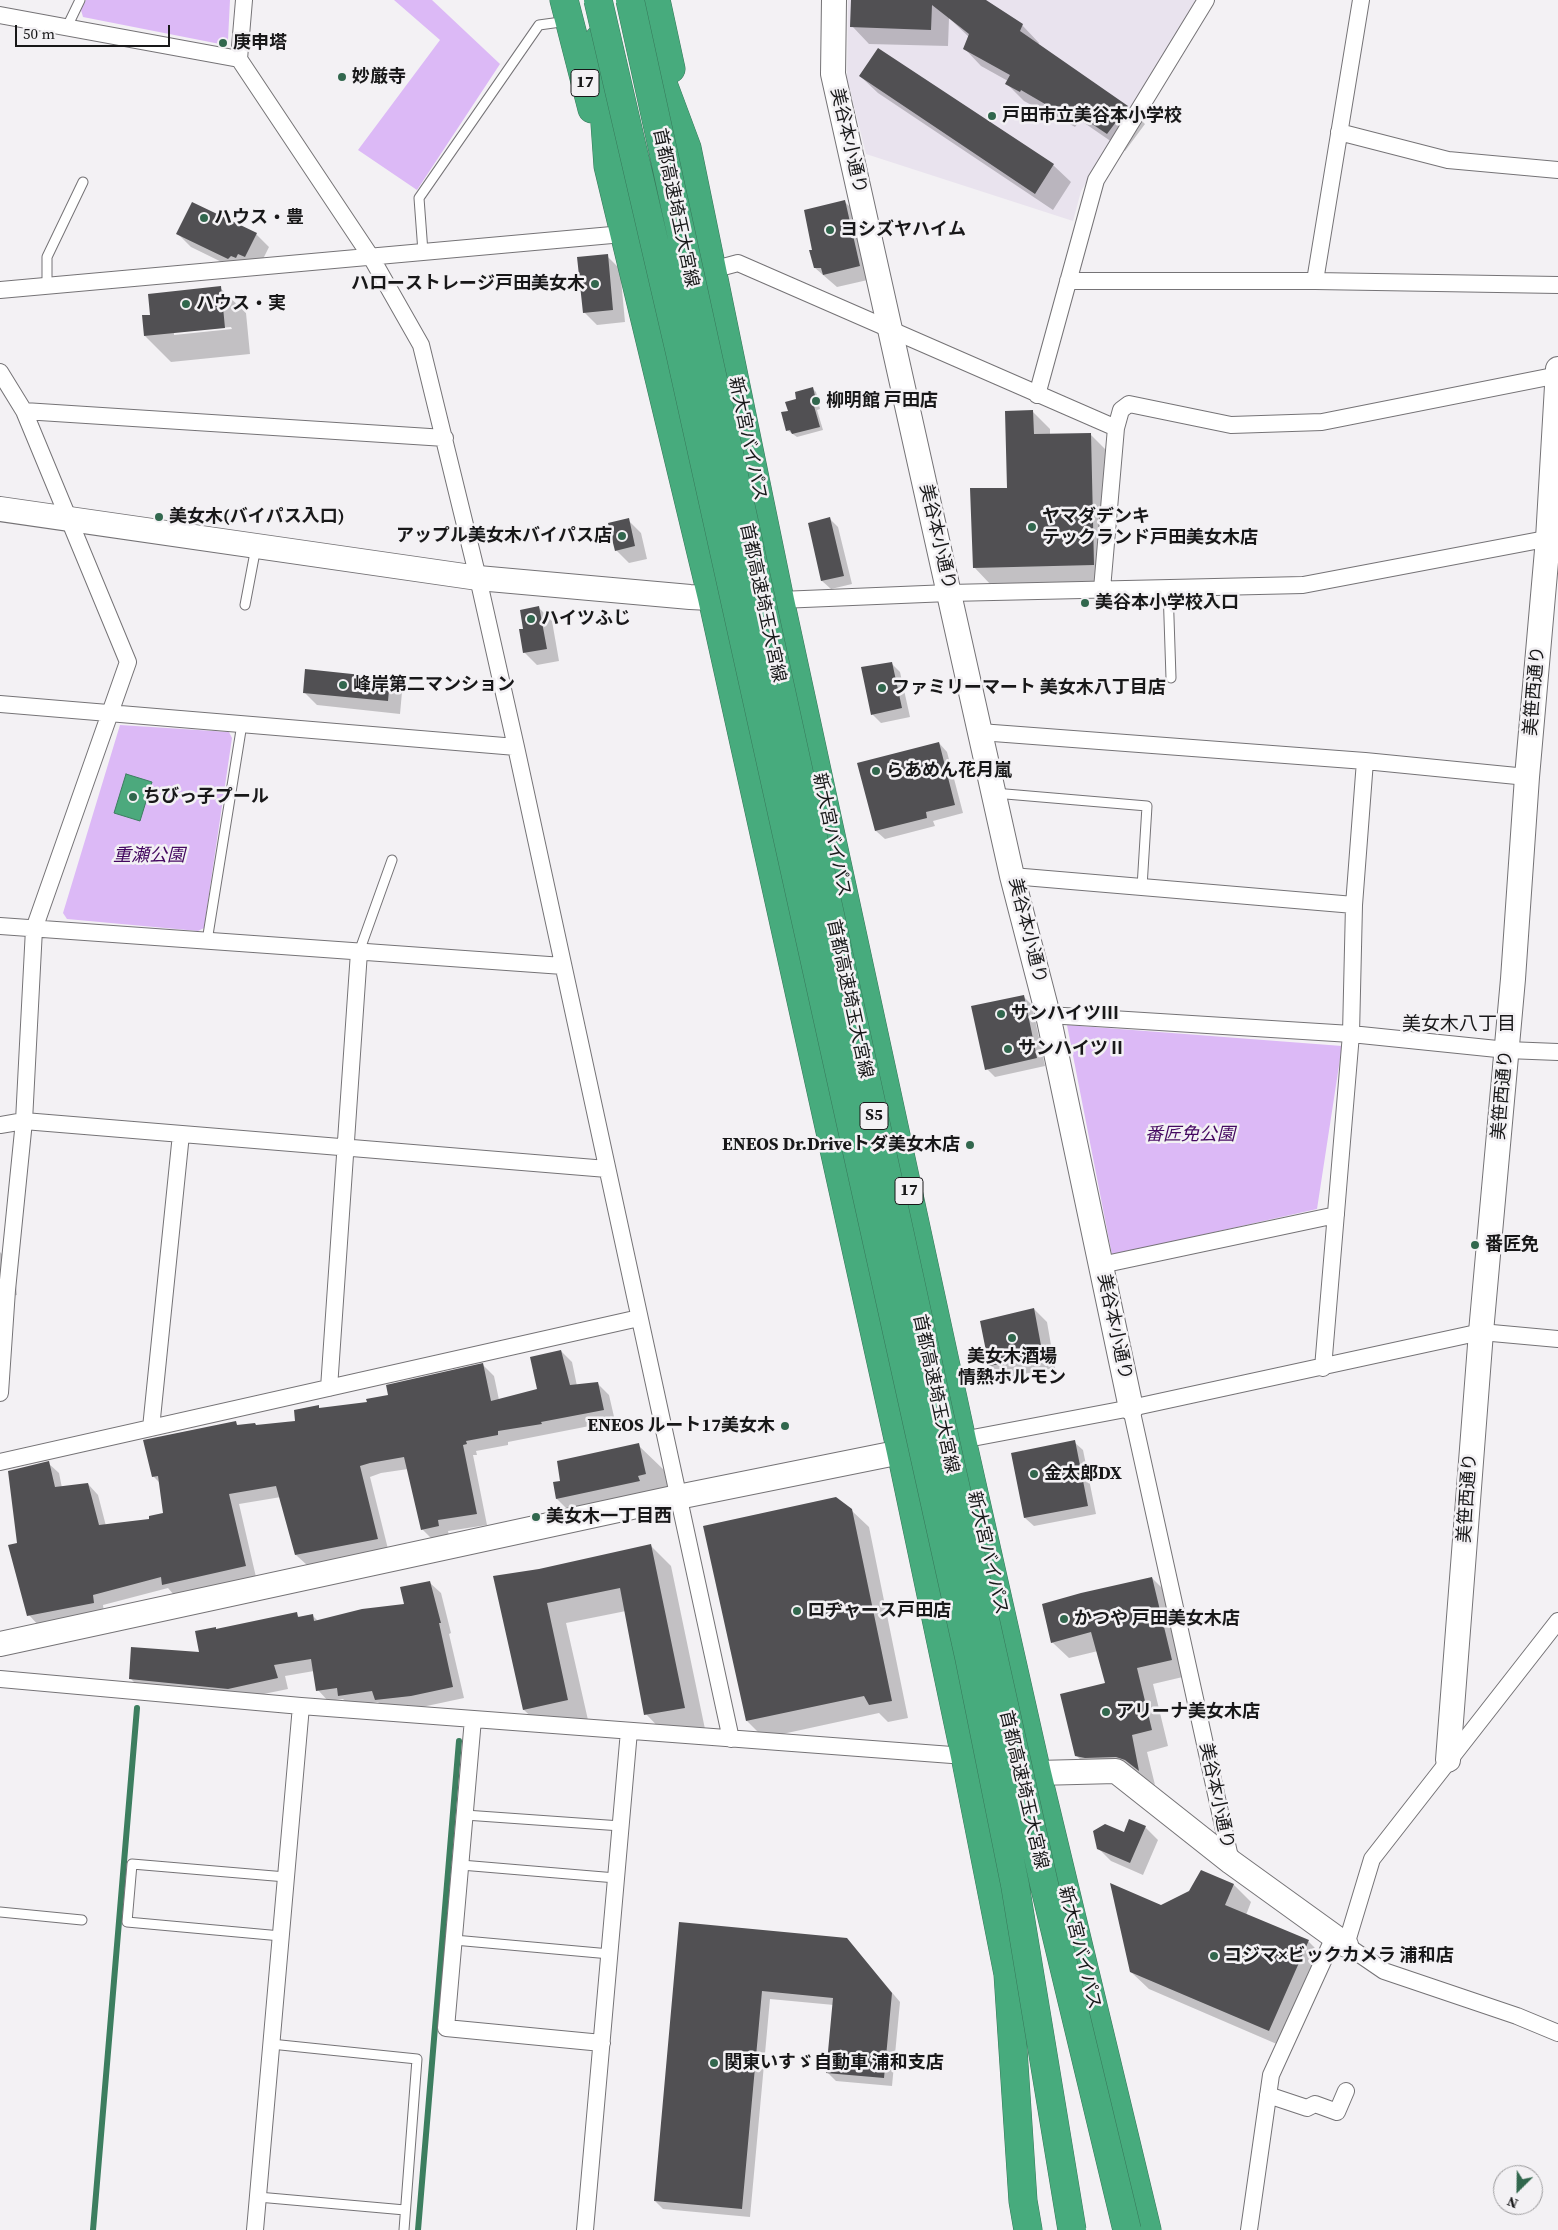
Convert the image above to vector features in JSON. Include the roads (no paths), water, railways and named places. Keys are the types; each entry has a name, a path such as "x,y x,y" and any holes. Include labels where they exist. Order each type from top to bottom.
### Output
{"highway":[{"name":"17","path":"597,0 608,166"},
{"name":"首都高速埼玉大宮線","path":"597,0 693,352 1044,1884 1127,2230"},
{"name":"首都高速埼玉大宮線","path":"631,0 693,352 1015,1884 1061,2173 1072,2230"},
{"name":"新大宮バイパス","path":"631,0 687,148 780,600 962,1440 1036,1774 1147,2230"},
{"path":"644,0 686,188 693,352"},
{"name":"17","path":"656,0 687,148"},
{"name":"17","path":"571,7 623,234 712,598 901,1452 965,1756 1008,1974 1023,2201 1028,2230"},
{"path":"571,7 626,199 693,352"},
{"path":"1061,2173 1065,2230"}],"street":[{"path":"244,0 240,59 370,257 421,345 445,438 516,746 731,1739"},
{"name":"美谷本小通り","path":"834,0 833,74 1012,876 1048,1015 1131,1408 1231,1862"},
{"path":"1037,395 1096,180 1206,0"},
{"path":"1315,281 1361,0"},
{"path":"0,15 240,59"},
{"path":"1339,132 1448,160 1558,170"},
{"path":"0,290 623,234"},
{"path":"712,270 738,263 1116,428"},
{"path":"1068,281 1315,281 1558,285"},
{"name":"美笹西通り","path":"1448,1760 1481,1332 1507,1050 1527,777 1553,538 1558,369"},
{"path":"0,372 24,411 128,662 34,929 24,1121 4,1290 0,1394"},
{"path":"1102,589 1116,428 1121,410 1130,404 1230,425 1322,422 1558,375"},
{"path":"24,411 445,438"},
{"path":"0,509 67,517 478,578 712,598 780,600 949,593 1303,584 1553,538"},
{"path":"0,704 516,746"},
{"path":"980,732 1365,761 1527,777"},
{"path":"1323,1368 1351,1034 1354,905 1365,761"},
{"path":"1012,876 1354,905"},
{"path":"0,926 563,966"},
{"path":"329,1388 359,952"},
{"path":"1048,1015 1351,1034 1507,1050 1558,1052"},
{"path":"0,1125 24,1121 607,1169"},
{"path":"151,1428 181,1134"},
{"path":"1101,1265 1336,1215"},
{"path":"0,1462 640,1318"},
{"path":"962,1440 1131,1408 1323,1368 1481,1332 1558,1339"},
{"path":"0,1644 678,1497 901,1452"},
{"path":"1249,2230 1271,2075 1340,1941 1372,1859 1558,1621"},
{"path":"0,1680 301,1706 965,1756"},
{"path":"255,2230 301,1706"},
{"path":"473,1719 446,2028 602,2043"},
{"path":"585,2230 629,1731"},
{"path":"1036,1774 1116,1771 1231,1862 1340,1941 1384,1970 1517,2016 1558,2033"},
{"path":"1268,2095 1307,2108 1315,2104 1336,2112 1346,2091"}],"lane":[{"path":"67,27 80,0"},
{"path":"423,252 419,198 540,25 571,7"},
{"path":"48,286 47,257 83,182"},
{"path":"245,606 256,545"},
{"path":"1168,588 1171,678"},
{"path":"207,941 242,724"},
{"path":"994,793 1147,806 1142,887"},
{"path":"359,952 392,860"},
{"path":"465,1815 621,1826"},
{"path":"281,1936 127,1922 132,1864 286,1877"},
{"path":"460,1865 616,1878"},
{"path":"0,1912 82,1920"},
{"path":"454,1940 610,1954"},
{"path":"271,2044 417,2059 404,2230"},
{"path":"258,2197 405,2210"}],"waterway":[{"path":"93,2230 137,1708"},
{"path":"418,2230 459,1741"}],"place":[{"name":"庚申塔","path":"223,43"},
{"name":"妙厳寺","path":"342,77"},
{"name":"戸田市立美谷本小学校","path":"992,116"},
{"name":"ハウス・豊","path":"204,218"},
{"name":"ヨシズヤハイム","path":"830,230"},
{"name":"ハローストレージ戸田美女木","path":"595,284"},
{"name":"ハウス・実","path":"186,304"},
{"name":"柳明館 戸田店","path":"816,401"},
{"name":"美女木(バイパス入口)","path":"159,517"},
{"name":"ヤマダデンキ テックランド戸田美女木店","path":"1032,527"},
{"name":"アップル美女木バイパス店","path":"622,536"},
{"name":"美谷本小学校入口","path":"1085,603"},
{"name":"ハイツふじ","path":"531,619"},
{"name":"峰岸第二マンション","path":"343,685"},
{"name":"ファミリーマート 美女木八丁目店","path":"882,688"},
{"name":"らあめん花月嵐","path":"876,771"},
{"name":"ちびっ子プール","path":"133,797"},
{"name":"サンハイツⅢ","path":"1001,1014"},
{"name":"サンハイツⅡ","path":"1008,1049"},
{"name":"ENEOS Dr.Driveトダ美女木店","path":"970,1145"},
{"name":"番匠免","path":"1475,1245"},
{"name":"美女木酒場 情熱ホルモン","path":"1012,1338"},
{"name":"ENEOS ルート17美女木","path":"785,1426"},
{"name":"金太郎DX","path":"1034,1474"},
{"name":"美女木一丁目西","path":"536,1517"},
{"name":"ロヂャース戸田店","path":"797,1611"},
{"name":"かつや 戸田美女木店","path":"1064,1619"},
{"name":"アリーナ美女木店","path":"1106,1712"},
{"name":"コジマ×ビックカメラ 浦和店","path":"1214,1956"},
{"name":"関東いすゞ自動車 浦和支店","path":"714,2063"}],"district":[{"name":"美女木八丁目","path":"1459,1025"}],"park label":[{"name":"重瀬公園","path":"149,856"},
{"name":"番匠免公園","path":"1190,1135"}]}
